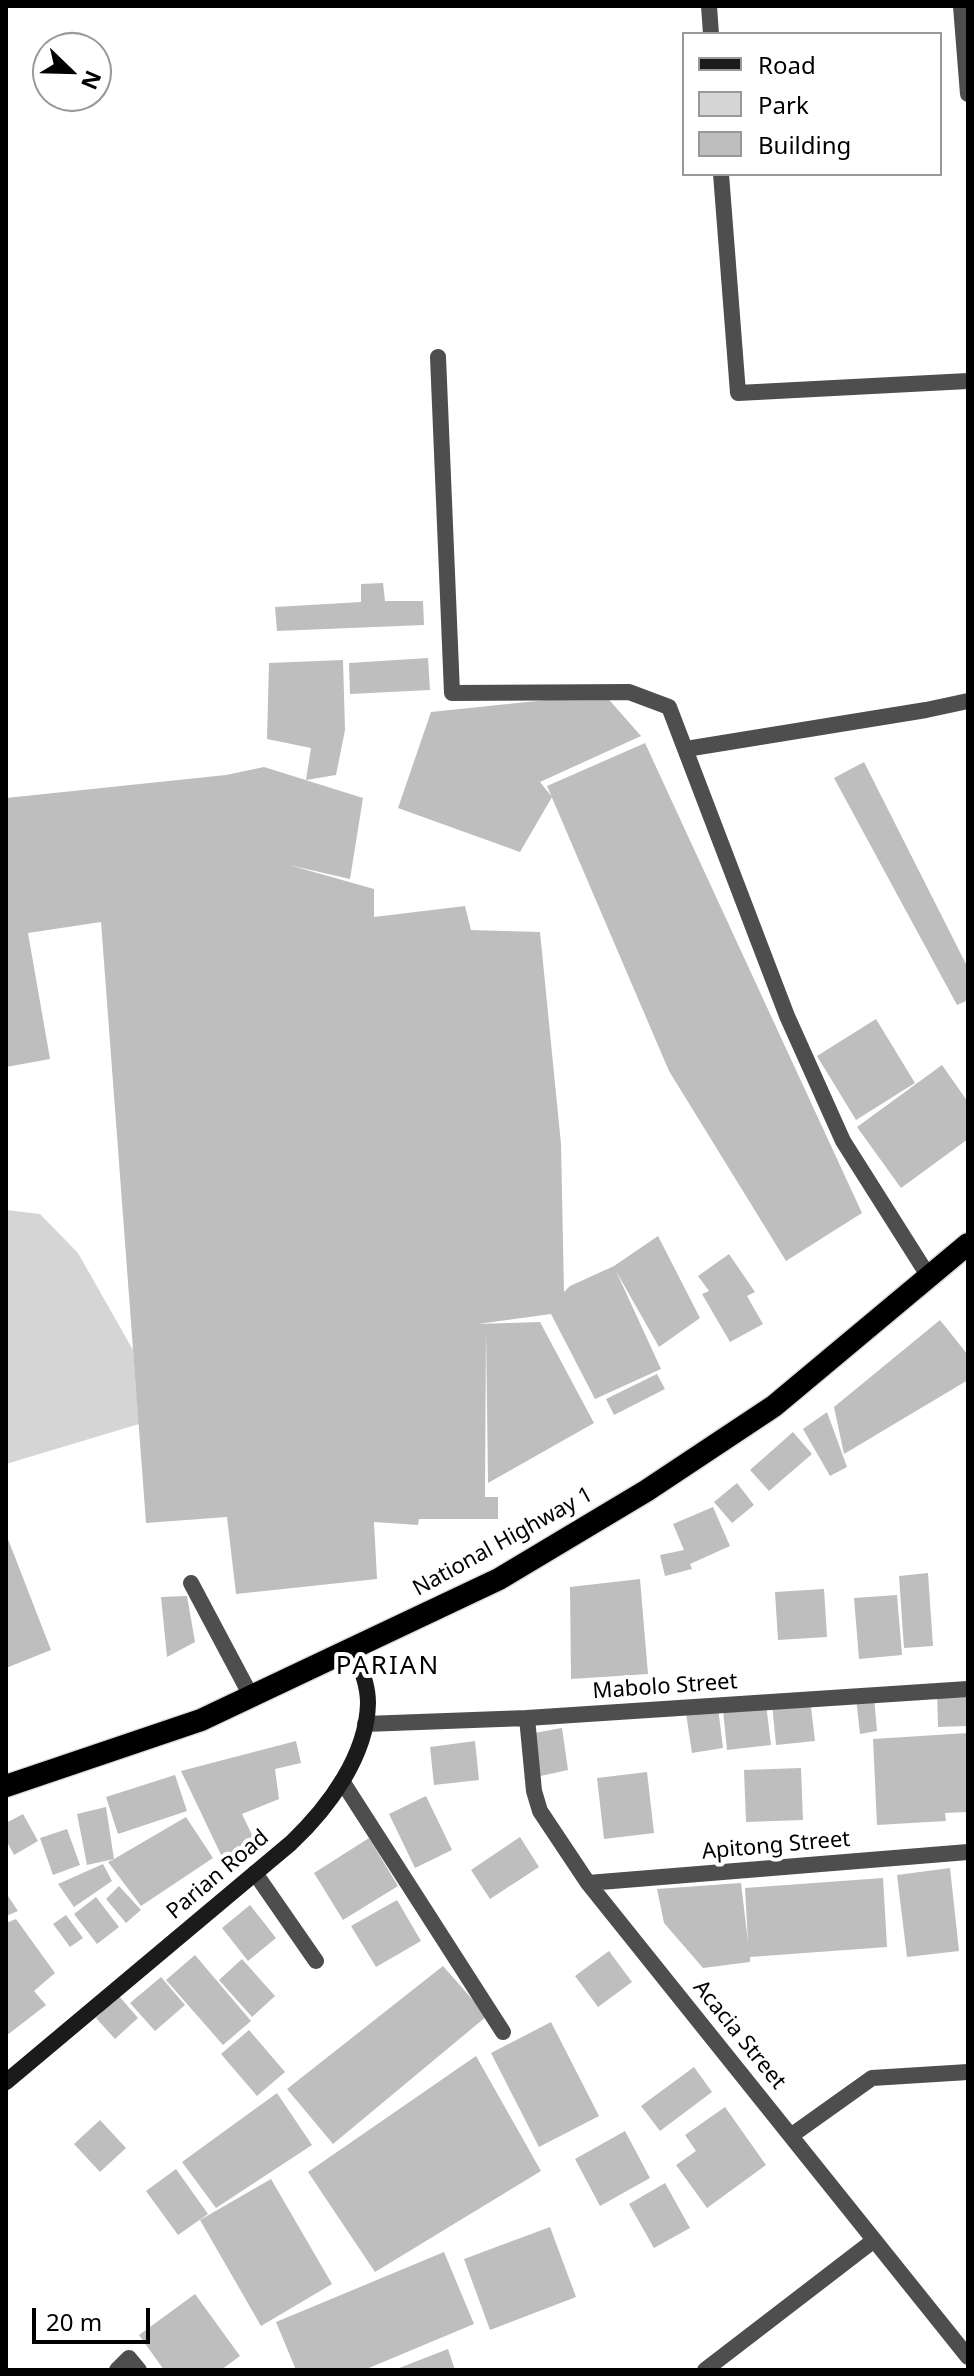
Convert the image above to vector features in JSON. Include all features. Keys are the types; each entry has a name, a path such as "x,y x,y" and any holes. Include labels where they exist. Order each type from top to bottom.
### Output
{"highway":[{"name":"National Highway 1","path":"6,1786 201,1720 499,1579 646,1491 774,1406 968,1244"}],"main road":[{"name":"Parian Road","path":"6,2082 308,1827 342,1781 365,1724 368,1703 366,1681 354,1649"}],"street":[{"path":"709,6 711,32"},
{"path":"961,6 968,94"},
{"path":"721,176 738,393 968,381"},
{"path":"438,357 452,693 629,692 669,707 787,1016 843,1141 929,1277"},
{"path":"686,749 968,701"},
{"path":"191,1583 251,1696"},
{"name":"Mabolo Street","path":"365,1724 527,1718 968,1689"},
{"name":"Acacia Street","path":"527,1718 534,1791 540,1811 588,1883 968,2357"},
{"path":"342,1781 452,1957 503,2032"},
{"name":"Apitong Street","path":"588,1883 968,1852"},
{"path":"255,1873 316,1961"},
{"path":"792,2135 872,2078 968,2072"},
{"path":"705,2370 873,2241"},
{"path":"117,2370 129,2358 139,2370"}],"green space":[{"path":"6,1210 40,1214 78,1253 133,1350 139,1424 6,1464"}],"building":[{"path":"383,583 385,601 423,601 424,625 277,631 275,607 361,602 361,584"},
{"path":"428,658 430,690 350,694 349,663"},
{"path":"343,660 345,730 336,775 306,780 311,748 267,739 269,663"},
{"path":"604,694 641,736 540,782 552,797 520,852 398,808 431,712"},
{"path":"645,743 862,1213 786,1261 669,1071 547,786"},
{"path":"864,762 968,968 968,1007 966,1001 957,1005 834,778"},
{"path":"264,767 363,798 350,879 289,865 374,889 374,917 465,906 471,930 540,932 561,1144 564,1292 570,1286 614,1266 658,1236 700,1318 659,1347 616,1271 661,1369 595,1399 551,1314 478,1324 540,1322 594,1423 488,1483 486,1330 485,1497 498,1497 498,1519 419,1519 418,1525 374,1522 377,1579 236,1594 227,1517 146,1523 101,922 28,933 50,1059 6,1067 6,798 226,775"},
{"path":"876,1019 915,1083 856,1120 817,1056"},
{"path":"942,1065 968,1102 968,1139 901,1188 857,1127"},
{"path":"729,1254 755,1292 747,1296 763,1324 730,1342 702,1294 709,1291 698,1276"},
{"path":"940,1320 968,1355 968,1380 844,1454 834,1407"},
{"path":"657,1374 665,1389 614,1415 606,1399"},
{"path":"827,1412 847,1467 830,1476 803,1429"},
{"path":"793,1432 812,1454 769,1491 750,1470"},
{"path":"737,1483 754,1505 732,1523 714,1502"},
{"path":"713,1507 730,1546 690,1564 692,1569 665,1576 660,1555 684,1550 673,1524"},
{"path":"6,1534 51,1650 6,1668"},
{"path":"928,1573 933,1646 904,1648 899,1576"},
{"path":"640,1579 648,1674 571,1679 570,1587"},
{"path":"824,1589 827,1637 778,1640 775,1592"},
{"path":"897,1595 902,1655 859,1659 854,1598"},
{"path":"187,1596 195,1642 167,1657 161,1597"},
{"path":"968,1690 968,1726 938,1727 937,1692"},
{"path":"874,1696 877,1731 860,1734 856,1698"},
{"path":"810,1699 815,1741 776,1745 772,1704"},
{"path":"766,1704 771,1745 727,1750 723,1710"},
{"path":"718,1708 723,1748 692,1753 686,1713"},
{"path":"562,1728 568,1770 536,1777 534,1733"},
{"path":"968,1733 968,1812 945,1813 946,1821 877,1825 873,1739"},
{"path":"296,1741 301,1763 275,1769 279,1799 242,1814 253,1837 224,1861 181,1771"},
{"path":"475,1741 479,1780 434,1785 430,1747"},
{"path":"801,1768 803,1820 746,1822 744,1770"},
{"path":"647,1772 654,1833 604,1839 597,1778"},
{"path":"175,1775 187,1811 118,1834 106,1797"},
{"path":"426,1796 452,1850 415,1868 389,1814"},
{"path":"106,1807 114,1859 87,1865 77,1814"},
{"path":"23,1814 38,1841 14,1855 6,1840 6,1823"},
{"path":"186,1817 213,1858 141,1906 108,1862"},
{"path":"67,1829 80,1865 53,1875 40,1838"},
{"path":"520,1837 539,1867 490,1899 471,1870"},
{"path":"369,1838 398,1886 343,1920 314,1873"},
{"path":"103,1864 112,1881 74,1907 58,1884"},
{"path":"950,1868 959,1951 907,1957 897,1875"},
{"path":"883,1878 887,1947 750,1957 750,1962 703,1968 664,1923 657,1889 741,1883 748,1942 745,1888"},
{"path":"119,1886 141,1910 126,1923 106,1899"},
{"path":"6,1893 18,1911 6,1916"},
{"path":"96,1897 119,1927 97,1944 74,1914"},
{"path":"397,1900 421,1941 376,1967 351,1926"},
{"path":"250,1905 276,1938 248,1961 222,1928"},
{"path":"66,1915 83,1938 70,1947 53,1924"},
{"path":"16,1919 55,1973 34,1991 46,2005 6,2036 6,1923"},
{"path":"609,1951 632,1982 598,2007 575,1976"},
{"path":"195,1955 251,2021 223,2045 166,1980"},
{"path":"242,1959 275,1996 252,2017 219,1980"},
{"path":"443,1966 487,2016 333,2144 287,2089"},
{"path":"161,1977 185,2005 155,2031 130,2003"},
{"path":"119,1996 138,2018 115,2039 96,2018"},
{"path":"551,2022 599,2116 539,2147 491,2053"},
{"path":"249,2030 285,2072 257,2096 221,2054"},
{"path":"476,2056 541,2171 375,2272 308,2172"},
{"path":"694,2067 712,2092 660,2131 641,2106"},
{"path":"277,2093 312,2145 216,2208 182,2162"},
{"path":"725,2107 766,2165 707,2208 676,2165 696,2151 685,2135"},
{"path":"100,2120 126,2148 100,2172 74,2144"},
{"path":"625,2131 650,2178 600,2206 575,2159"},
{"path":"176,2169 208,2214 178,2235 146,2191"},
{"path":"271,2179 332,2284 261,2326 200,2220"},
{"path":"665,2183 690,2228 654,2248 629,2204"},
{"path":"550,2227 576,2297 490,2330 464,2259"},
{"path":"444,2252 474,2324 364,2370 296,2370 276,2322"},
{"path":"195,2294 240,2356 221,2370 164,2370 139,2335"},
{"path":"448,2349 455,2370 394,2370"}],"district":[{"name":"PARIAN","path":"388,1667"}]}
